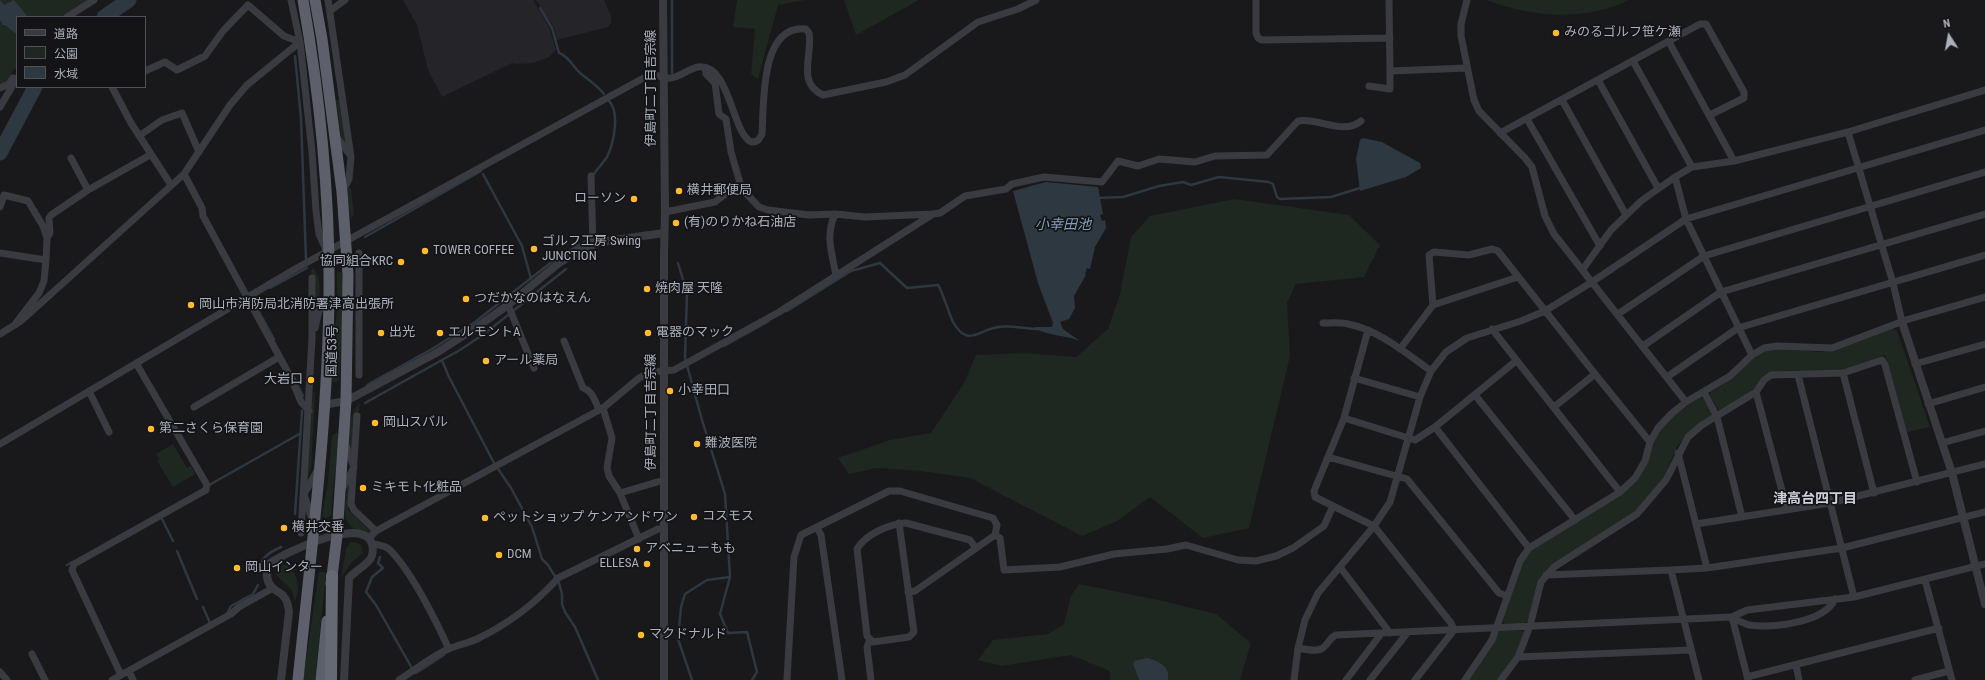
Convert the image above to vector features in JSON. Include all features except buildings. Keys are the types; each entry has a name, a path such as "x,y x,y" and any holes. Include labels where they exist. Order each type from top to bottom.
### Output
{"highway":[{"name":"国道53号","path":"298,680 319,468 329,293 322,133 305,42 303,0"},
{"name":"国道53号","path":"315,0 322,39 342,192 348,275 348,330 344,439 337,536 321,680"},
{"path":"331,680 332,576"}],"street":[{"path":"69,16 94,0"},
{"path":"291,0 305,42"},
{"path":"328,0 351,157 349,179 342,192"},
{"path":"330,11 345,0"},
{"name":"伊島町二丁目吉宗線","path":"663,0 665,212 664,680"},
{"path":"0,444 247,297 649,75 654,74 663,78 670,78 699,67 713,72 721,82 747,140 756,142 762,134 767,69 778,39 790,30 797,28 806,29 809,33 807,74 809,82 816,92 823,95 886,82 905,75 978,22 1018,9 1036,0"},
{"path":"1256,0 1256,33 1258,38 1262,40 1390,38"},
{"path":"1369,86 1390,89 1389,0"},
{"path":"1468,0 1461,24 1461,36 1474,100 1479,111 1532,167 1545,216 1554,234 1686,402"},
{"path":"146,71 165,62 177,70 205,56 223,31 248,5 284,36 305,42"},
{"path":"1500,133 1700,24 1706,24 1744,92 1744,98 1710,115"},
{"path":"0,334 21,322 171,184 184,174 230,105 247,85 305,42"},
{"path":"1669,42 1734,161"},
{"path":"1633,61 1692,167"},
{"path":"705,68 706,74 715,83 719,114 726,119 731,152 740,183 744,191 759,207 768,210 809,215 835,214 865,217 940,213 965,196 1006,189 1012,184 1044,177 1102,182 1118,161 1138,166 1159,160 1195,162 1215,156 1267,155 1298,121 1310,121 1336,127 1357,125 1361,121"},
{"path":"1390,72 1467,68"},
{"path":"0,88 9,84 14,77 16,78"},
{"path":"0,107 16,80"},
{"path":"1598,80 1658,188"},
{"path":"113,88 150,155 171,184"},
{"path":"1583,269 1611,230 1640,201 1692,167 1734,161 1848,132 1985,90"},
{"path":"1562,100 1626,215"},
{"path":"139,136 162,120 182,113 199,152"},
{"path":"1527,119 1600,246"},
{"path":"1294,680 1298,648 1305,620 1318,594 1374,526 1390,502 1420,397 1432,370 1446,352 1467,338 1521,321 1545,311 1592,282 1686,219 1985,130"},
{"path":"1848,132 1871,206 1902,322 1928,404 1952,472 1985,604"},
{"path":"335,134 351,157"},
{"path":"47,238 50,233 49,218 51,215 88,190 150,155"},
{"path":"71,158 88,190"},
{"path":"1618,314 1704,256 1985,172"},
{"path":"184,174 202,208 203,216 259,316 291,378 301,402 309,411"},
{"path":"591,176 593,245"},
{"path":"1675,177 1686,219 1752,355"},
{"path":"665,212 715,202 740,183"},
{"path":"0,207 4,195 28,201 43,226 47,238 44,281 39,293 18,318 15,325"},
{"path":"835,214 829,228 829,240 836,276"},
{"path":"344,680 349,578 371,558 371,541 376,531 603,410 638,378 650,372 674,370 779,312 933,214"},
{"path":"1642,346 1721,292 1985,214"},
{"path":"323,405 346,401 511,311 559,263 580,250 593,245 632,236 664,233"},
{"path":"1433,305 1429,255 1434,252 1469,255 1492,249 1498,251 1594,374 1650,442"},
{"path":"359,252 360,375"},
{"path":"0,253 46,260"},
{"path":"1667,377 1738,328 1985,255"},
{"path":"348,275 359,300"},
{"path":"1400,349 1433,305 1518,277"},
{"path":"301,533 309,411 312,338 312,278"},
{"path":"312,338 319,311 329,293"},
{"path":"1465,680 1492,640 1494,628 1520,561 1529,548 1620,492 1635,478 1646,461 1650,442 1658,428 1671,414 1686,402 1730,376 1752,355 1764,348 1776,346 1832,348 1902,322 1985,297"},
{"path":"511,311 534,369"},
{"path":"348,330 359,318"},
{"path":"1323,323 1347,324 1368,330 1432,370"},
{"path":"1492,329 1620,492"},
{"path":"1368,330 1344,418 1314,491 1315,497 1374,526 1451,622 1454,630"},
{"path":"564,341 577,372 580,384 583,388 589,390 603,410 612,438 607,468 609,476 620,493 639,539"},
{"path":"1915,364 1985,344"},
{"path":"194,407 279,357"},
{"path":"1501,680 1518,657 1530,626 1542,582 1546,575 1554,567 1638,514 1666,480 1678,453 1688,437 1702,425 1756,392 1764,380 1772,375 1779,373 1798,375 1843,373 1882,360 1885,365 1917,482"},
{"path":"1344,418 1415,440 1435,427 1516,361"},
{"path":"121,675 72,570 74,564 206,490 207,485 136,363"},
{"path":"1843,373 1874,493"},
{"path":"1554,407 1594,374"},
{"path":"1798,375 1854,597"},
{"path":"1354,378 1420,397"},
{"path":"1928,404 1985,387"},
{"path":"89,391 109,432"},
{"path":"1704,392 1717,417 1742,517"},
{"path":"1756,392 1787,510"},
{"path":"1475,394 1575,520"},
{"path":"357,416 351,504 354,510 376,531"},
{"path":"1435,427 1529,548"},
{"path":"1942,443 1985,431"},
{"path":"340,494 354,467 344,439"},
{"path":"1678,453 1707,568"},
{"path":"1328,457 1407,479 1499,593 1507,596"},
{"path":"1696,524 1830,503 1985,464"},
{"path":"313,524 304,494 319,468"},
{"path":"620,493 664,480"},
{"path":"787,680 794,557 801,536 889,491 900,491 993,518 997,525 995,535 914,591 908,592"},
{"path":"995,535 1000,538 1004,570 1060,567 1114,554 1167,549 1186,545 1238,560 1256,561 1276,556 1293,548 1324,526 1334,506"},
{"path":"1546,575 1707,568 1842,548 1985,512"},
{"path":"899,523 914,632 909,638 873,642 867,636 857,549 862,540 891,525 899,523 906,523 970,540 976,548"},
{"path":"817,528 821,535 842,680"},
{"path":"399,680 449,649 477,639 528,608 546,592 557,579 658,529 664,529"},
{"path":"281,680 289,612 288,602 283,595 273,588 267,578 266,571 270,563 312,543 354,532 363,534 371,541 390,549 409,575 449,649"},
{"path":"1298,648 1319,650 1325,647 1331,637 1336,635 1732,617 1747,610 1854,597 1985,564"},
{"path":"1340,567 1390,633"},
{"path":"1671,570 1699,680"},
{"path":"1925,580 1952,680"},
{"path":"112,680 231,614 239,607 273,588"},
{"path":"1732,617 1748,624 1784,625 1822,613 1832,606 1835,599"},
{"path":"1732,617 1748,678 1939,628"},
{"path":"1415,680 1454,630"},
{"path":"1370,680 1408,632"},
{"path":"1346,680 1381,634"},
{"path":"870,639 867,647 871,680"},
{"path":"1518,657 1691,650"},
{"path":"32,654 45,680"},
{"path":"1796,665 1800,680"},
{"path":"129,671 133,680"},
{"path":"1915,680 1949,671"},
{"path":"0,672 7,680"}],"shaded area":[{"path":"403,0 533,0 549,27 556,50 549,57 533,63 512,63 442,97 428,70 417,25"},
{"path":"536,0 604,0 611,16 611,23 608,27 557,40 554,27"}],"green space":[{"path":"0,0 90,0 65,16 16,16 16,69 13,70 9,80 0,85"},
{"path":"737,0 805,0 778,5 758,79 751,74 755,29 733,27"},
{"path":"844,0 919,0 856,35"},
{"name":"みのるゴルフ笹ケ瀬","path":"1486,0 1629,0 1594,12 1558,15 1521,10"},
{"path":"341,99 347,146 341,137 336,100"},
{"path":"348,188 351,188 354,215 351,218 346,195"},
{"path":"1234,199 1349,215 1380,245 1364,277 1296,284 1287,303 1290,356 1249,528 1203,538 1150,497 1117,521 1082,536 970,478 921,471 876,468 849,474 838,458 890,440 931,433 964,383 976,355 1024,353 1076,357 1108,329 1120,294 1131,237 1150,216"},
{"path":"312,268 318,277 320,290 316,315 315,276 311,275"},
{"path":"338,271 342,273 343,310 339,379 337,383 333,382 332,379 333,345 337,311"},
{"path":"1893,329 1897,331 1930,427 1907,432 1885,355 1842,370 1776,372 1723,411 1719,411 1710,395 1711,392 1733,378 1753,357 1764,350 1776,348 1820,352 1833,350"},
{"path":"313,391 315,396 311,468 306,482"},
{"path":"1700,398 1704,399 1712,413 1711,418 1687,435 1676,448 1664,478 1636,512 1544,573 1528,620 1525,623 1504,624 1503,621 1517,575 1525,558 1531,550 1623,493 1660,430 1672,416"},
{"path":"360,403 352,455 349,443 349,428 353,414"},
{"path":"337,432 341,437 334,479 331,515 326,519 322,515 328,482 332,436"},
{"path":"173,444 187,468 191,466 195,474 173,487 157,461 159,459 156,454"},
{"path":"349,483 351,483 348,510 370,531 369,533 359,531 347,522 345,515 345,499"},
{"path":"351,542 361,545 363,553 351,563 341,578 346,549"},
{"path":"283,565 287,565 291,568 296,577 298,592 295,601 292,590 277,576 276,571"},
{"path":"319,572 325,572 326,574 315,680 303,680"},
{"path":"1079,584 1158,600 1216,614 1251,643 1240,680 1168,680 1169,676 1134,661 1133,664 1139,680 1110,680 1110,671 1071,655 1002,666 978,660 993,640 1048,634 1064,624 1071,596"},
{"path":"1501,631 1523,631 1525,634 1516,656 1499,680 1468,680 1496,634"}],"water":[{"path":"0,0 4,5 14,0 27,16 16,16 16,33 3,25 0,20"},
{"path":"1363,138 1382,142 1420,163 1421,168 1406,177 1360,191 1356,159 1360,140"},
{"name":"小幸田池","path":"1046,182 1098,187 1103,214 1100,215 1102,221 1105,220 1106,228 1095,247 1090,269 1087,268 1086,275 1074,296 1075,308 1069,319 1060,322 1063,329 1080,341 1035,329 1035,327 1052,327 1053,323 1038,283 1013,191"},
{"path":"1147,658 1163,665 1166,668 1168,671 1168,680 1139,680 1133,664 1134,661"}],"waterway":[{"path":"105,16 129,0"},
{"path":"672,0 672,73"},
{"path":"540,8 552,28 559,53 566,57 580,73 596,85 604,94"},
{"path":"295,56 301,118 306,259"},
{"path":"0,153 34,88"},
{"path":"594,174 607,157 614,136 614,112 609,101"},
{"path":"365,237 481,171"},
{"path":"483,174 522,246 531,279"},
{"path":"1097,198 1123,197 1159,186 1183,182 1191,185 1219,177 1269,182 1273,184 1277,197 1280,199 1331,197 1360,188"},
{"path":"367,385 432,349 475,322 558,257 586,241"},
{"path":"678,263 687,293 685,358 725,494 730,577 720,614 728,633 747,632 757,672 752,680"},
{"path":"787,311 851,271 880,263 907,288 938,285 953,322 958,330 964,334 969,336 974,335 998,327 1038,329"},
{"path":"270,288 307,268"},
{"path":"365,403 460,350 484,334 566,269"},
{"path":"253,301 274,339"},
{"path":"724,346 769,321"},
{"path":"442,360 448,375 494,463 511,488 532,527 542,559 548,565 559,583 562,594 562,604 565,612 575,627 598,680"},
{"path":"292,373 303,396"},
{"path":"295,514 302,411"},
{"path":"211,484 301,433"},
{"path":"162,519 173,541"},
{"path":"258,571 261,562 266,556 272,551 281,547"},
{"path":"177,551 197,599"},
{"path":"380,557 378,563 383,568 372,577 366,592 376,605 413,670"},
{"path":"67,565 72,562"},
{"path":"692,680 678,639 681,607 685,594 707,580 730,577"},
{"path":"228,612 231,606 253,594 258,585"},
{"path":"203,607 210,623"},
{"path":"416,673 444,655"}],"place":[{"name":"みのるゴルフ笹ケ瀬","path":"1556,33"},
{"name":"横井郵便局","path":"679,191"},
{"name":"ローソン","path":"634,199"},
{"name":"(有)のりかね石油店","path":"676,223"},
{"name":"ゴルフ工房 Swing JUNCTION","path":"534,249"},
{"name":"TOWER COFFEE","path":"425,251"},
{"name":"協同組合KRC","path":"401,262"},
{"name":"焼肉屋 天隆","path":"647,289"},
{"name":"つだかなのはなえん","path":"466,299"},
{"name":"岡山市消防局北消防署津高出張所","path":"191,305"},
{"name":"出光","path":"381,333"},
{"name":"エルモントA","path":"440,333"},
{"name":"電器のマック","path":"648,333"},
{"name":"アール薬局","path":"486,361"},
{"name":"大岩口","path":"311,380"},
{"name":"小幸田口","path":"670,391"},
{"name":"岡山スバル","path":"375,423"},
{"name":"第二さくら保育園","path":"151,429"},
{"name":"難波医院","path":"697,444"},
{"name":"ミキモト化粧品","path":"363,488"},
{"name":"コスモス","path":"694,517"},
{"name":"ペットショップ ケンアンドワン","path":"485,518"},
{"name":"横井交番","path":"284,528"},
{"name":"アベニューもも","path":"637,549"},
{"name":"DCM","path":"499,555"},
{"name":"ELLESA","path":"647,564"},
{"name":"岡山インター","path":"237,568"},
{"name":"マクドナルド","path":"641,635"}],"district":[{"name":"津高台四丁目","path":"1815,499"}]}
